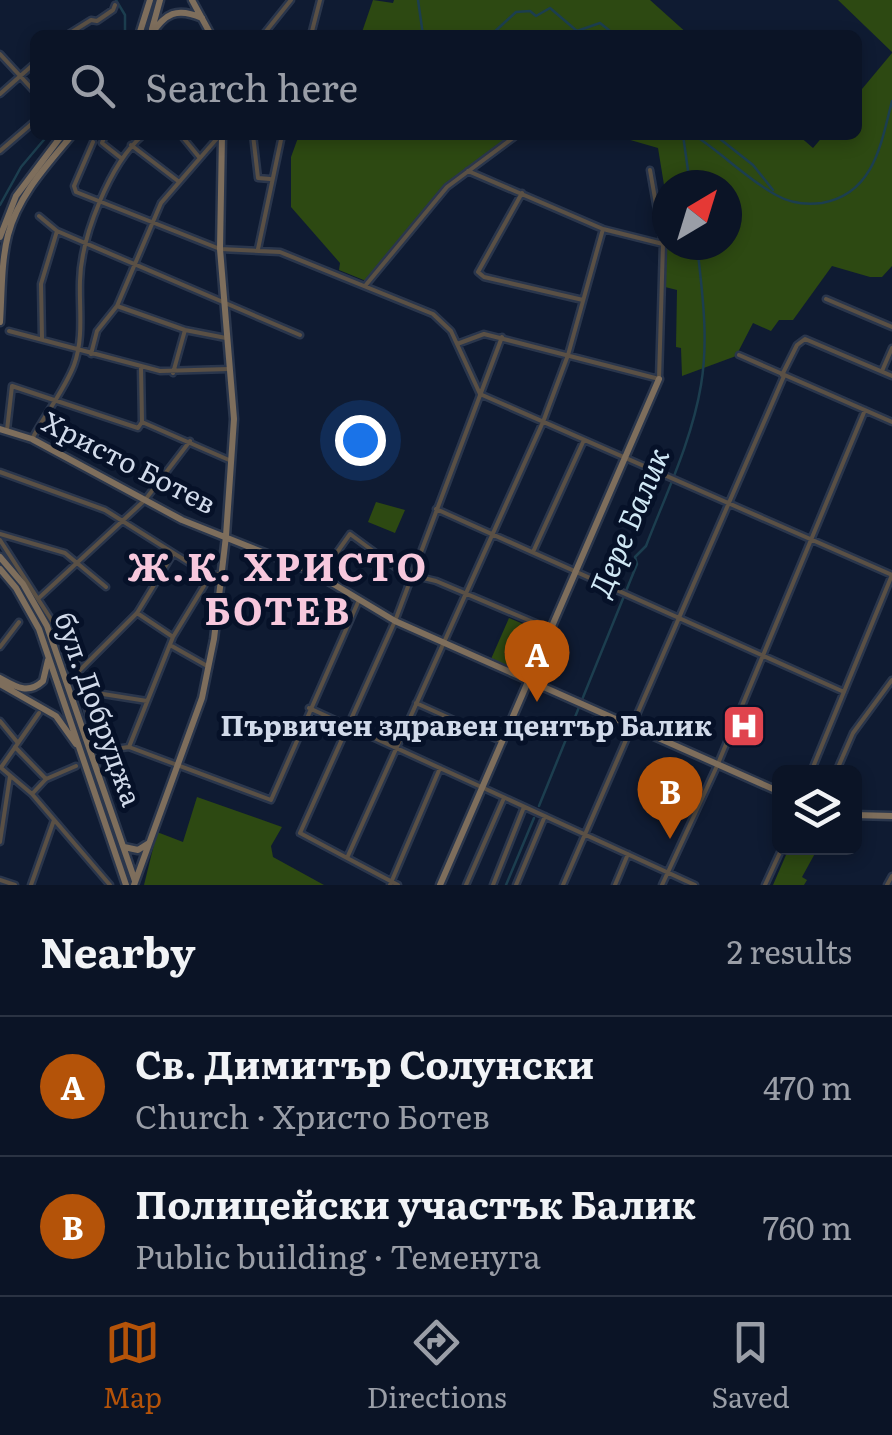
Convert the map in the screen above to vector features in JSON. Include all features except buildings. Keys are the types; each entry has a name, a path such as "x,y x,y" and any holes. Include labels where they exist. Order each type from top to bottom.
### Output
{"street":[{"path":"140,30 150,0"},
{"path":"151,30 160,0"},
{"path":"193,0 208,30"},
{"path":"266,30 291,0"},
{"path":"313,30 320,0"},
{"path":"78,30 91,20 97,21 115,5"},
{"path":"154,30 176,11 202,18"},
{"path":"0,54 30,87"},
{"path":"0,94 30,67"},
{"path":"0,151 30,125"},
{"path":"0,237 16,196 58,140"},
{"path":"0,322 8,236 16,212 39,174 68,140"},
{"path":"103,140 120,158"},
{"path":"32,439 74,365 82,326 80,277 88,244 100,203 120,158 137,140"},
{"path":"185,140 200,157"},
{"path":"91,354 97,331 118,306 153,221 178,180 216,140"},
{"path":"133,884 178,766 209,668 222,573 234,419 220,250 221,140"},
{"path":"254,140 258,178 270,180"},
{"path":"258,249 281,140"},
{"path":"366,286 447,188 509,140"},
{"path":"93,142 74,189 220,250 280,252 440,317 480,394 892,575 814,765"},
{"path":"131,145 178,180"},
{"path":"650,170 652,181"},
{"path":"468,171 603,230 652,241"},
{"path":"522,193 478,268 480,275 584,300"},
{"path":"39,216 57,231 300,334"},
{"path":"347,858 542,422 568,354 603,230"},
{"path":"42,340 41,284 57,231"},
{"path":"440,885 658,379 663,260"},
{"path":"826,299 892,327"},
{"path":"118,306 186,330 226,338"},
{"path":"82,326 97,331"},
{"path":"173,373 186,330"},
{"path":"9,332 173,373 229,369"},
{"path":"457,344 478,335 502,338 658,379"},
{"path":"440,768 393,884 300,834 395,621 502,338"},
{"path":"563,885 797,346 805,339 892,376"},
{"path":"882,372 892,348"},
{"path":"739,355 892,422"},
{"path":"2,430 12,386 138,428 142,422 141,367"},
{"path":"662,885 717,766 865,410"},
{"path":"142,422 232,462"},
{"name":"Христо Ботев","path":"2,430 32,439 182,520 320,576 395,621 772,789"},
{"path":"533,552 584,440"},
{"path":"40,597 126,520 190,441"},
{"path":"0,472 126,520 210,576"},
{"path":"436,509 844,692"},
{"path":"320,576 350,534 403,573 552,630"},
{"path":"0,537 55,549 79,562 106,587"},
{"path":"0,537 76,658 89,718"},
{"path":"80,670 137,613 174,552"},
{"name":"бул. Добруджа","path":"0,557 52,639 124,847 133,884"},
{"name":"бул. Добруджа","path":"0,569 19,586 48,654 133,884"},
{"path":"129,747 173,637 210,576 222,573"},
{"path":"100,751 129,747 271,800 359,600"},
{"path":"137,613 173,637"},
{"path":"0,646 19,622"},
{"path":"170,645 209,668"},
{"path":"0,681 27,690 38,686 46,676 48,654"},
{"path":"839,765 856,726 892,680"},
{"path":"0,681 56,716 84,758"},
{"path":"84,691 147,701"},
{"path":"416,702 502,742"},
{"path":"309,708 695,885"},
{"path":"39,712 1,767 32,794 110,885"},
{"path":"0,721 46,779"},
{"path":"32,794 46,779 76,766"},
{"path":"0,842 10,776"},
{"path":"466,885 504,798"},
{"path":"494,885 524,807"},
{"path":"862,815 892,816"},
{"path":"516,885 545,816"},
{"path":"31,885 54,820"},
{"path":"124,847 138,850 150,842"},
{"path":"616,885 628,854"},
{"path":"766,885 779,855"},
{"path":"887,885 892,876"},
{"path":"0,880 15,885"}],"green space":[{"path":"373,0 650,0 683,30 363,30"},
{"path":"838,0 892,0 892,52"},
{"path":"892,53 892,266 882,277 870,277 832,266 793,320 779,320 771,331 753,323 736,356 682,376 681,348 676,347 677,290 665,287 666,260 742,260 742,170 662,170 658,148 630,140 804,140 813,148 820,140 862,140 862,89"},
{"path":"297,140 506,140 445,186 366,281 339,270 340,263 291,207 291,157"},
{"path":"376,502 405,510 395,533 368,522"},
{"path":"509,618 528,626 525,633 515,630 504,654 532,666 528,675 491,659"},
{"path":"197,797 282,827 271,846 273,857 324,885 144,885 157,832 183,842"},
{"path":"786,855 814,855 802,877 807,880 804,885 773,885"}],"waterway":[{"path":"116,0 125,15 125,30"},
{"path":"418,0 422,30"},
{"path":"496,30 516,12 530,11 536,16 550,8 576,30"},
{"path":"580,30 600,23 609,30"},
{"path":"701,140 776,195 799,203 822,203 839,198 864,178 879,150 892,101"},
{"path":"0,205 21,167 44,140"},
{"name":"Дере Балик","path":"684,140 688,170"},
{"path":"721,140 753,165 773,190"},
{"name":"Дере Балик","path":"539,806 637,564 635,557 646,546 691,426 704,350 698,260"},
{"name":"Дере Балик","path":"506,885 534,818"}],"place":[{"name":"Св. Димитър Солунски","path":"537,702"},
{"name":"Първичен здравен център Балик","path":"744,726"},
{"name":"Полицейски участък Балик","path":"670,839"}],"district":[{"name":"Ж.К. ХРИСТО БОТЕВ","path":"278,590"}]}
